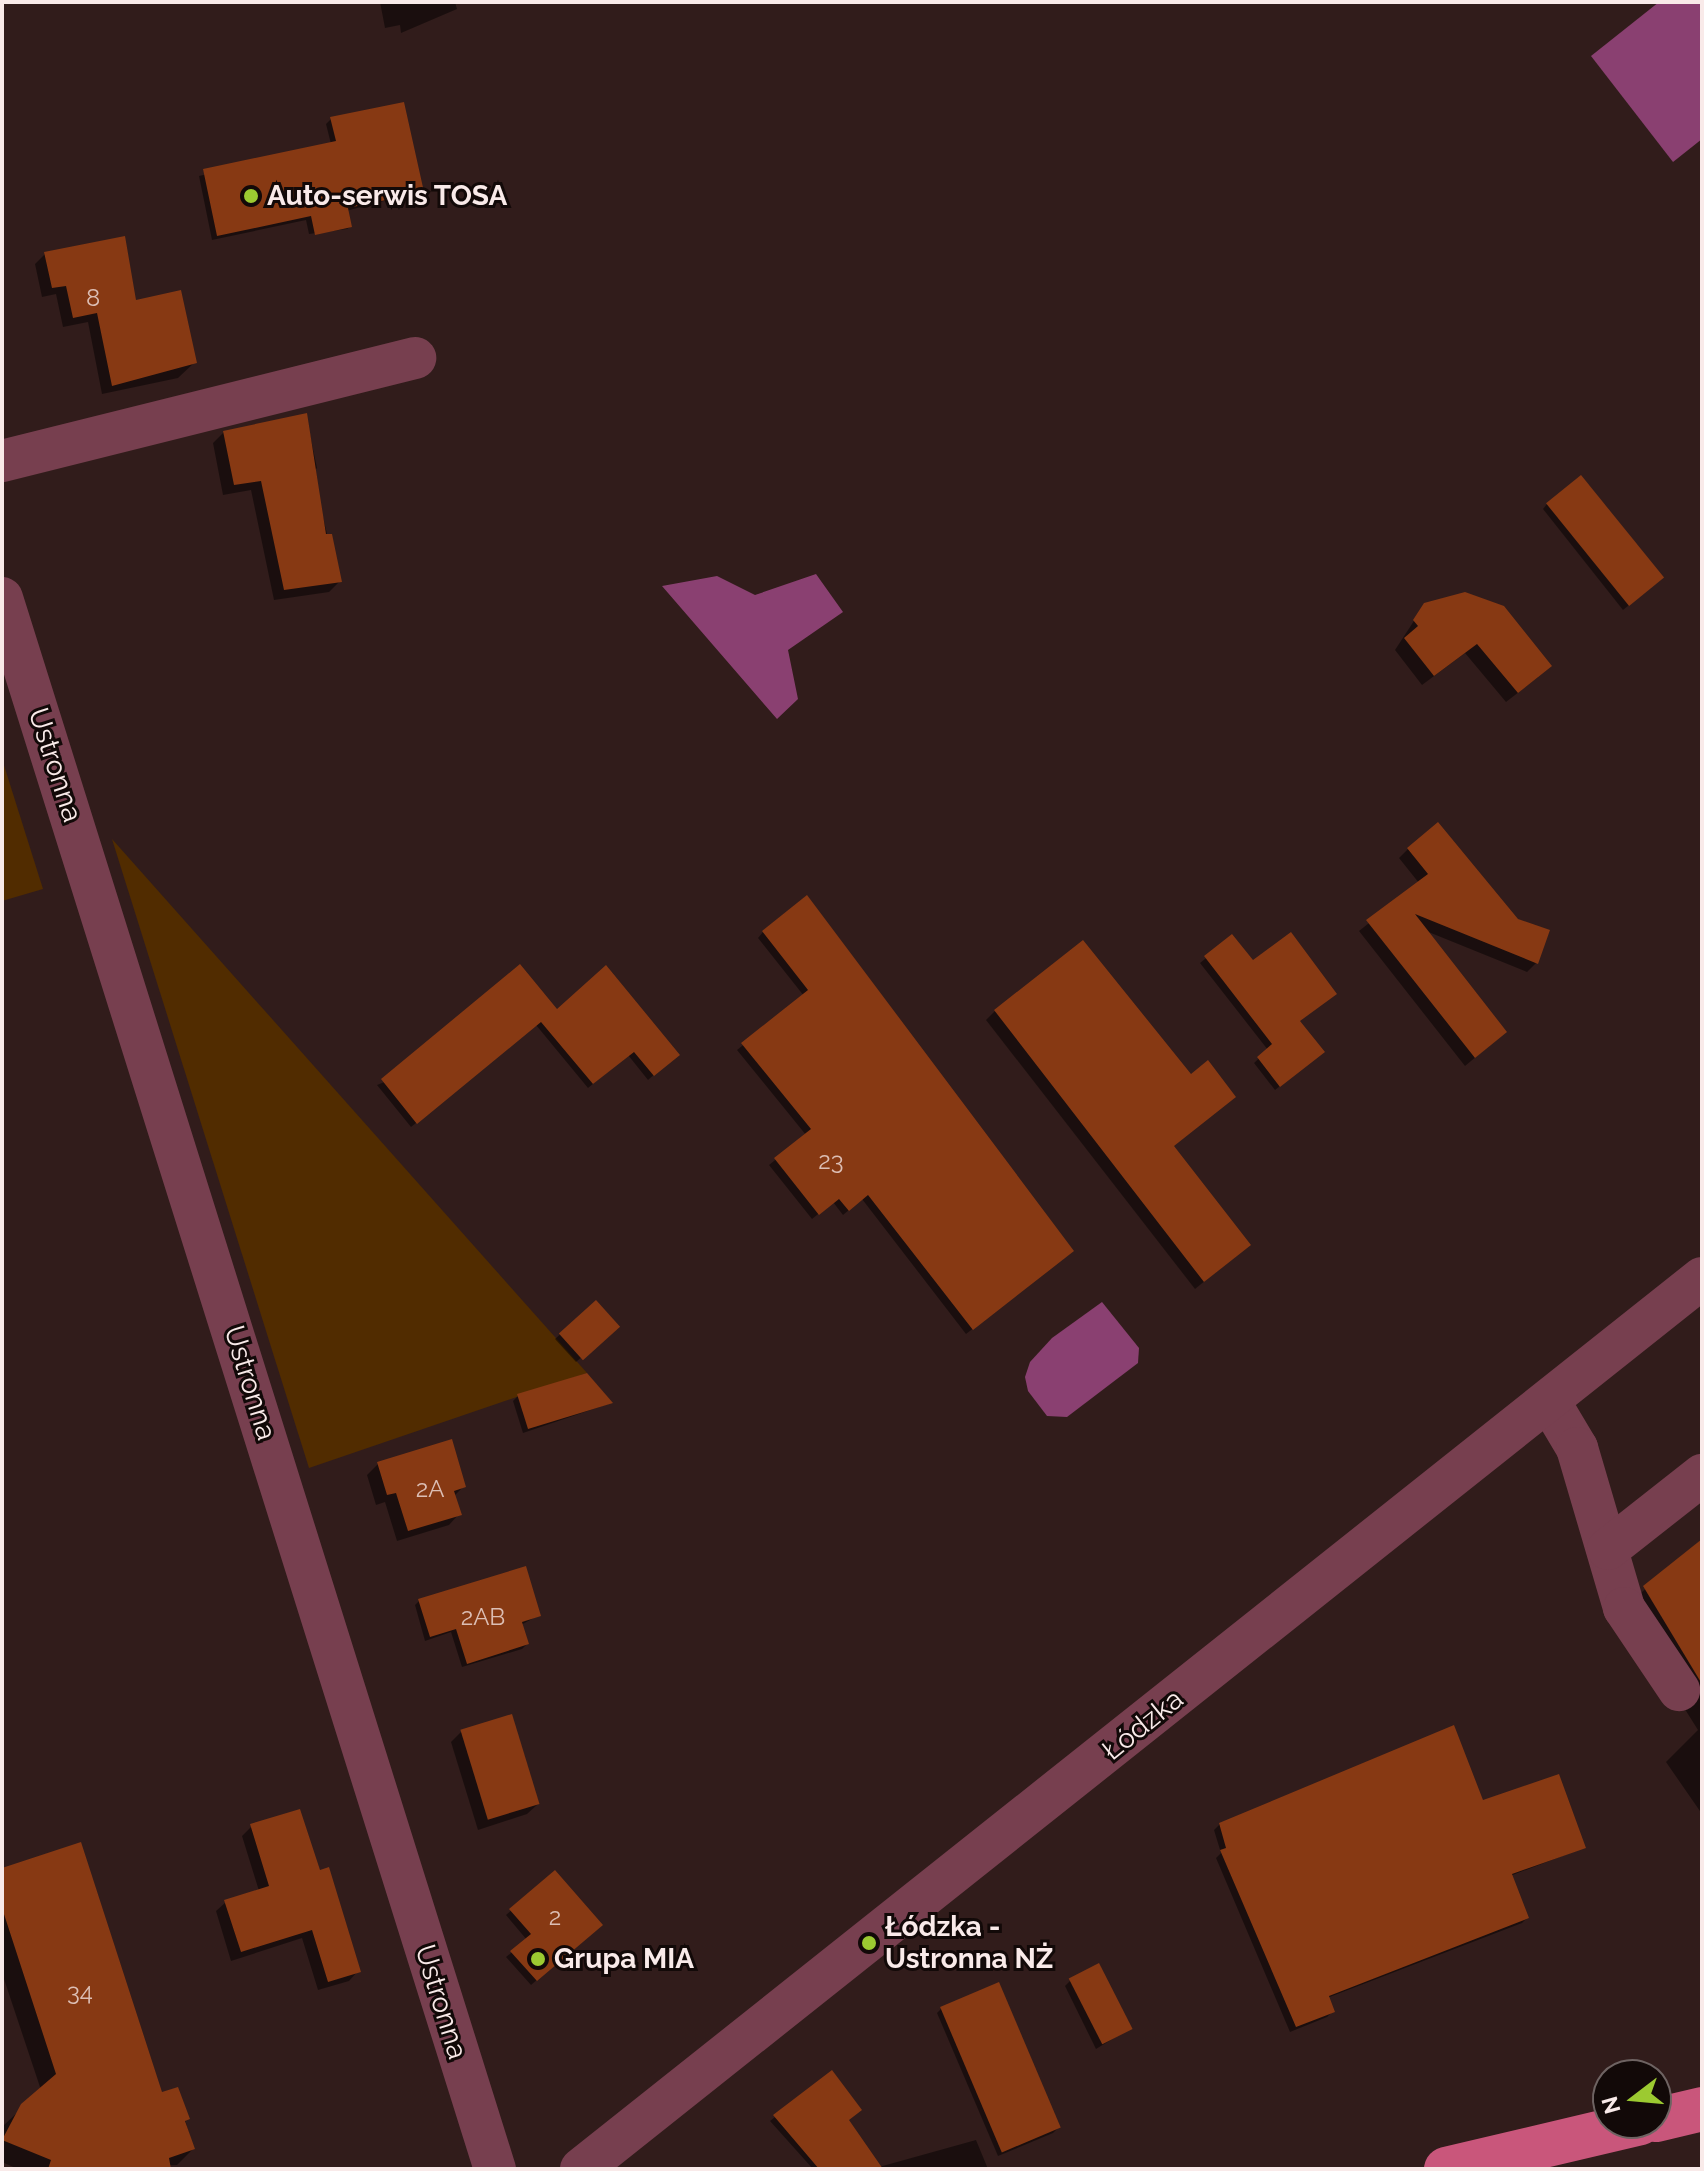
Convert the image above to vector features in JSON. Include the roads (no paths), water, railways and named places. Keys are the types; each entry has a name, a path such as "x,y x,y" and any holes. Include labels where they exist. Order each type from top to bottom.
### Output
{"main road":[{"path":"1672,2116 1702,2109"},
{"path":"1446,2169 1592,2135"}],"street":[{"path":"2,461 415,358"},
{"name":"Ustronna","path":"2,598 495,2169"},
{"name":"Łódzka","path":"581,2169 1702,1278"},
{"path":"1549,1401 1577,1448 1624,1608 1679,1690"},
{"path":"1608,1549 1702,1475"}],"place":[{"name":"Auto-serwis TOSA","path":"251,196"},
{"name":"Łódzka - Ustronna NŻ","path":"869,1943"},
{"name":"Grupa MIA","path":"538,1959"}]}
